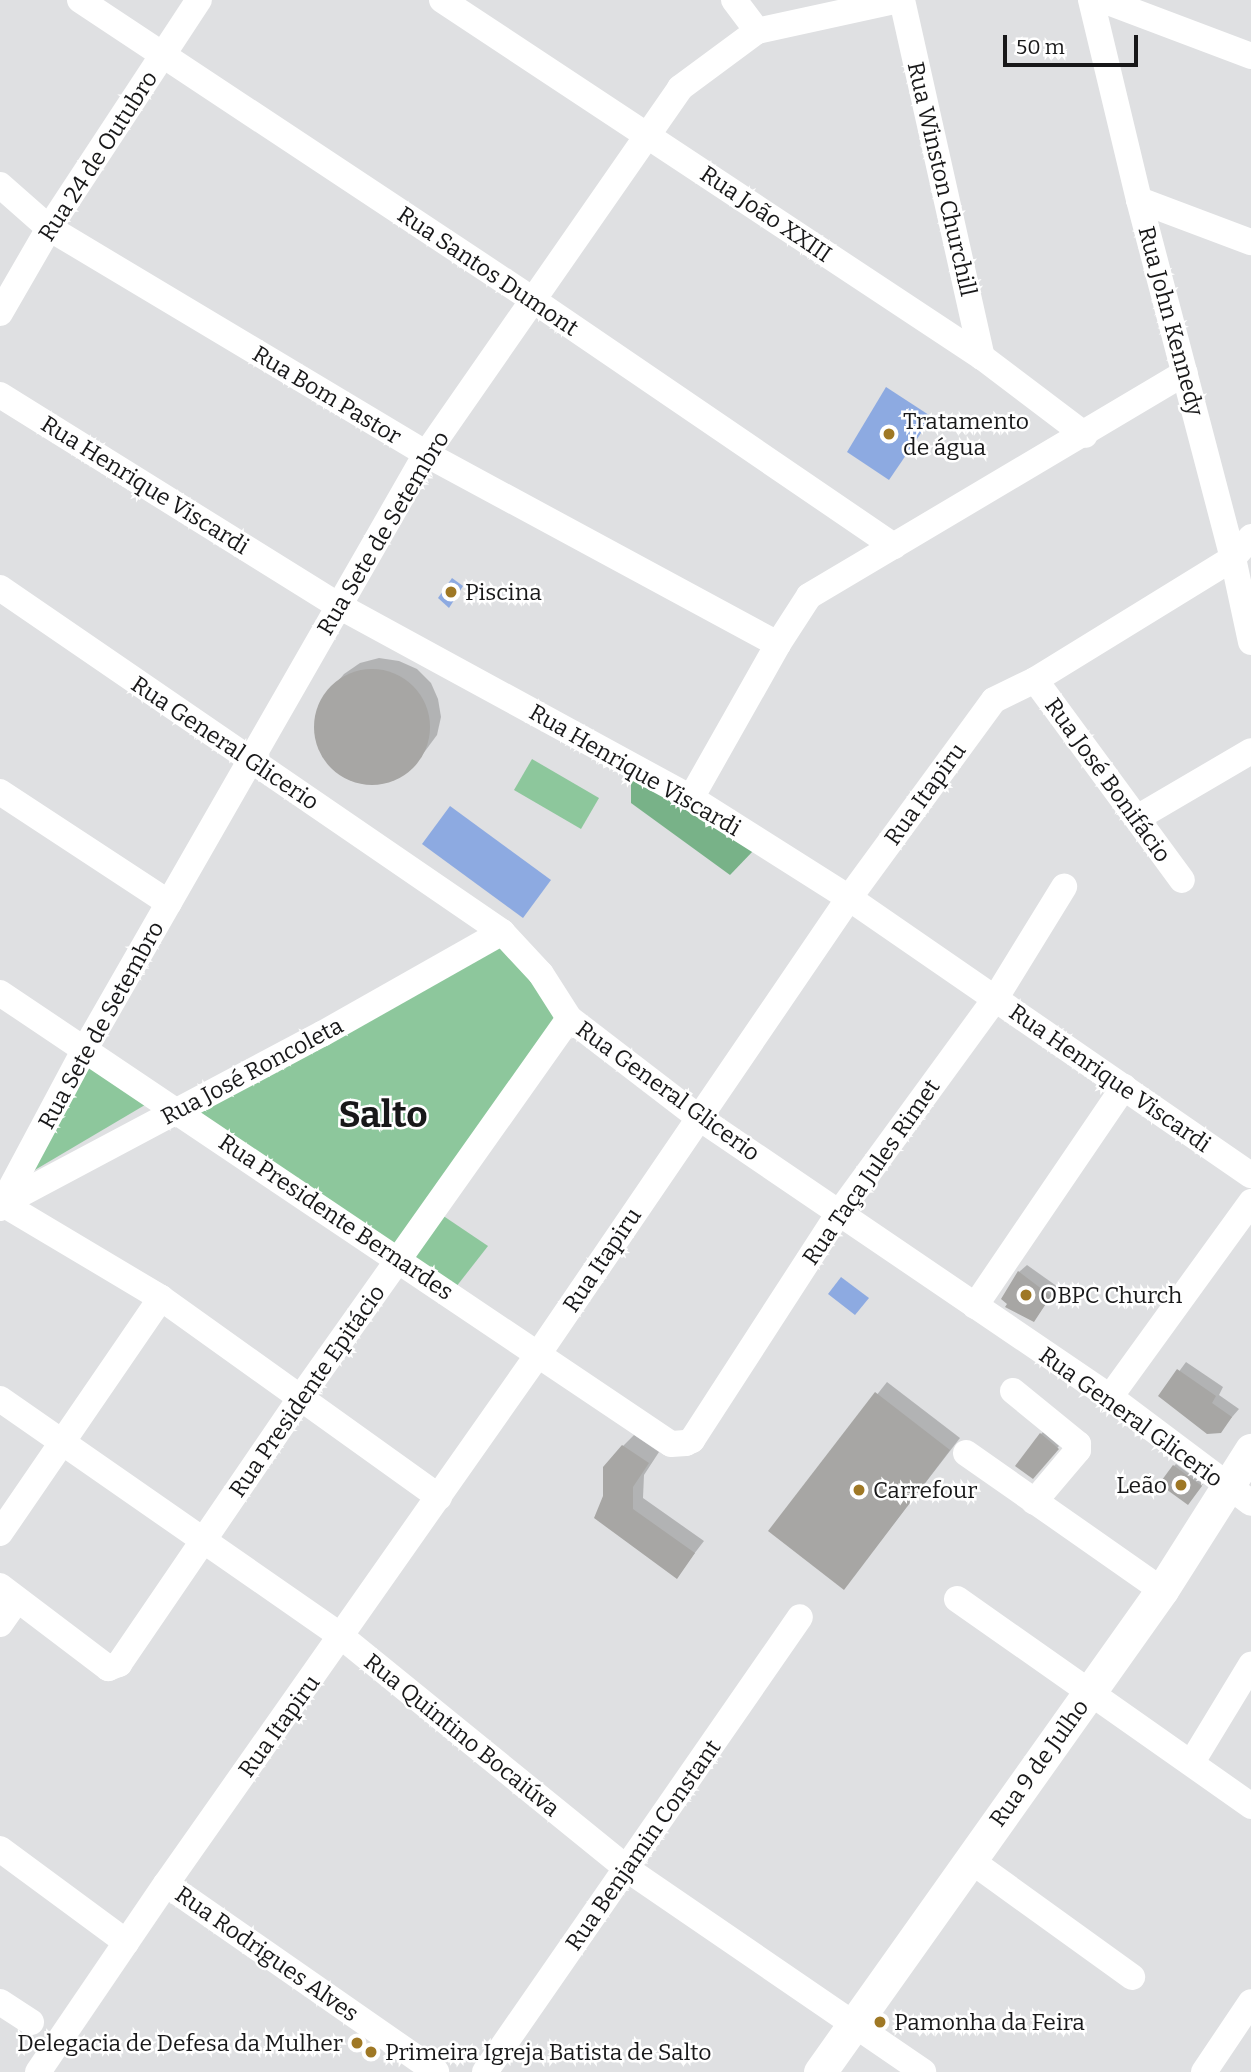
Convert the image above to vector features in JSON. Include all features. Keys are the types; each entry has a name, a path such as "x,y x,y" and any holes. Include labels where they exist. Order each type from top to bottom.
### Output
{"main road":[{"name":"Rua 9 de Julho","path":"820,2072 1162,1590 1240,1494 1251,1450"}],"street":[{"name":"Rua Santos Dumont","path":"80,0 533,300 894,546"},
{"name":"Rua 24 de Outubro","path":"0,313 49,228 199,0"},
{"name":"Rua João XXIII","path":"442,0 982,357 1086,435"},
{"path":"734,0 757,31"},
{"name":"Rua Sete de Setembro","path":"1,1205 85,1049 426,454 680,88 757,31 900,0"},
{"name":"Rua Winston Churchill","path":"900,0 982,357"},
{"name":"Rua John Kennedy","path":"1091,0 1139,200 1233,558 1251,642"},
{"path":"1103,0 1251,56"},
{"name":"Rua Bom Pastor","path":"0,185 49,228 426,454 778,644"},
{"path":"1139,200 1251,242"},
{"path":"691,798 778,644 809,596 1086,435 1185,373"},
{"name":"Rua Henrique Viscardi","path":"0,395 339,606 691,798 849,898 1251,1175"},
{"name":"Rua Itapiru","path":"38,2072 126,1941 539,1353 849,898 994,700 1035,680 1233,558 1251,537"},
{"name":"Rua General Glicerio","path":"0,588 502,932 541,974 569,1018 698,1117 1110,1397 1240,1494"},
{"name":"Rua José Bonifácio","path":"1035,680 1182,880"},
{"path":"1137,818 1251,751"},
{"path":"0,792 169,903"},
{"name":"Rua Taça Jules Rimet","path":"671,1444 692,1440 839,1213 995,999 1064,887"},
{"name":"Rua José Roncoleta","path":"1,1205 177,1112 502,932"},
{"name":"Rua Presidente Bernardes","path":"0,993 400,1259 671,1444"},
{"name":"Rua Presidente Epitácio","path":"8,1593 108,1668 119,1664 201,1540 569,1018"},
{"path":"975,1306 1125,1087"},
{"path":"1110,1397 1251,1202"},
{"path":"1,1205 161,1298 439,1497"},
{"path":"0,1533 161,1298"},
{"path":"1013,1391 1073,1437 1078,1444 1077,1450 1034,1502"},
{"name":"Rua Quintino Bocaiúva","path":"0,1399 342,1637 627,1869 923,2072"},
{"path":"966,1453 1162,1590"},
{"path":"0,1624 8,1593"},
{"path":"957,1599 1251,1806"},
{"name":"Rua Benjamin Constant","path":"485,2072 800,1617"},
{"path":"1192,1762 1251,1665"},
{"path":"0,1849 126,1941"},
{"path":"970,1860 1132,1977"},
{"name":"Rua Rodrigues Alves","path":"166,1884 436,2072"},
{"path":"1204,2072 1251,2002"},
{"path":"0,2003 31,2022"}],"green space":[{"path":"532,759 599,798 581,829 514,790"},
{"path":"631,773 755,849 730,875 631,803"},
{"path":"504,936 568,1019 400,1255 181,1113"},
{"path":"86,1058 150,1102 23,1177"},
{"path":"439,1213 488,1246 456,1287 410,1255"}],"water":[{"name":"Tratamento de água","path":"886,387 932,417 889,480 847,452"},
{"name":"Piscina","path":"452,578 463,586 449,608 438,598"},
{"path":"450,806 551,880 523,918 422,844"},
{"path":"841,1277 869,1298 855,1315 828,1294"}],"building":[{"path":"372,669 394,673 413,686 426,705 430,727 426,749 413,768 394,781 372,785 350,781 331,768 318,749 314,727 318,705 331,686 350,673"},
{"name":"OBPC Church","path":"1018,1271 1051,1296 1034,1322 1005,1307 1007,1304 1001,1299"},
{"path":"1177,1369 1216,1396 1212,1403 1232,1417 1221,1433 1207,1434 1158,1396"},
{"name":"Carrefour","path":"875,1392 950,1450 844,1590 768,1531"},
{"name":"Carrefour","path":"1040,1433 1059,1449 1033,1479 1015,1466"},
{"path":"622,1445 649,1463 633,1487 633,1509 695,1553 677,1579 594,1518 603,1496 603,1467"},
{"name":"Leão","path":"1173,1465 1202,1486 1188,1505 1159,1484"}],"place":[{"name":"Tratamento de água","path":"889,434"},
{"name":"Piscina","path":"451,592"},
{"name":"OBPC Church","path":"1026,1295"},
{"name":"Leão","path":"1181,1485"},
{"name":"Carrefour","path":"859,1490"},
{"name":"Pamonha da Feira","path":"880,2022"},
{"name":"Delegacia de Defesa da Mulher","path":"357,2043"},
{"name":"Primeira Igreja Batista de Salto","path":"371,2052"}],"district":[{"name":"Salto","path":"383,1115"}]}
